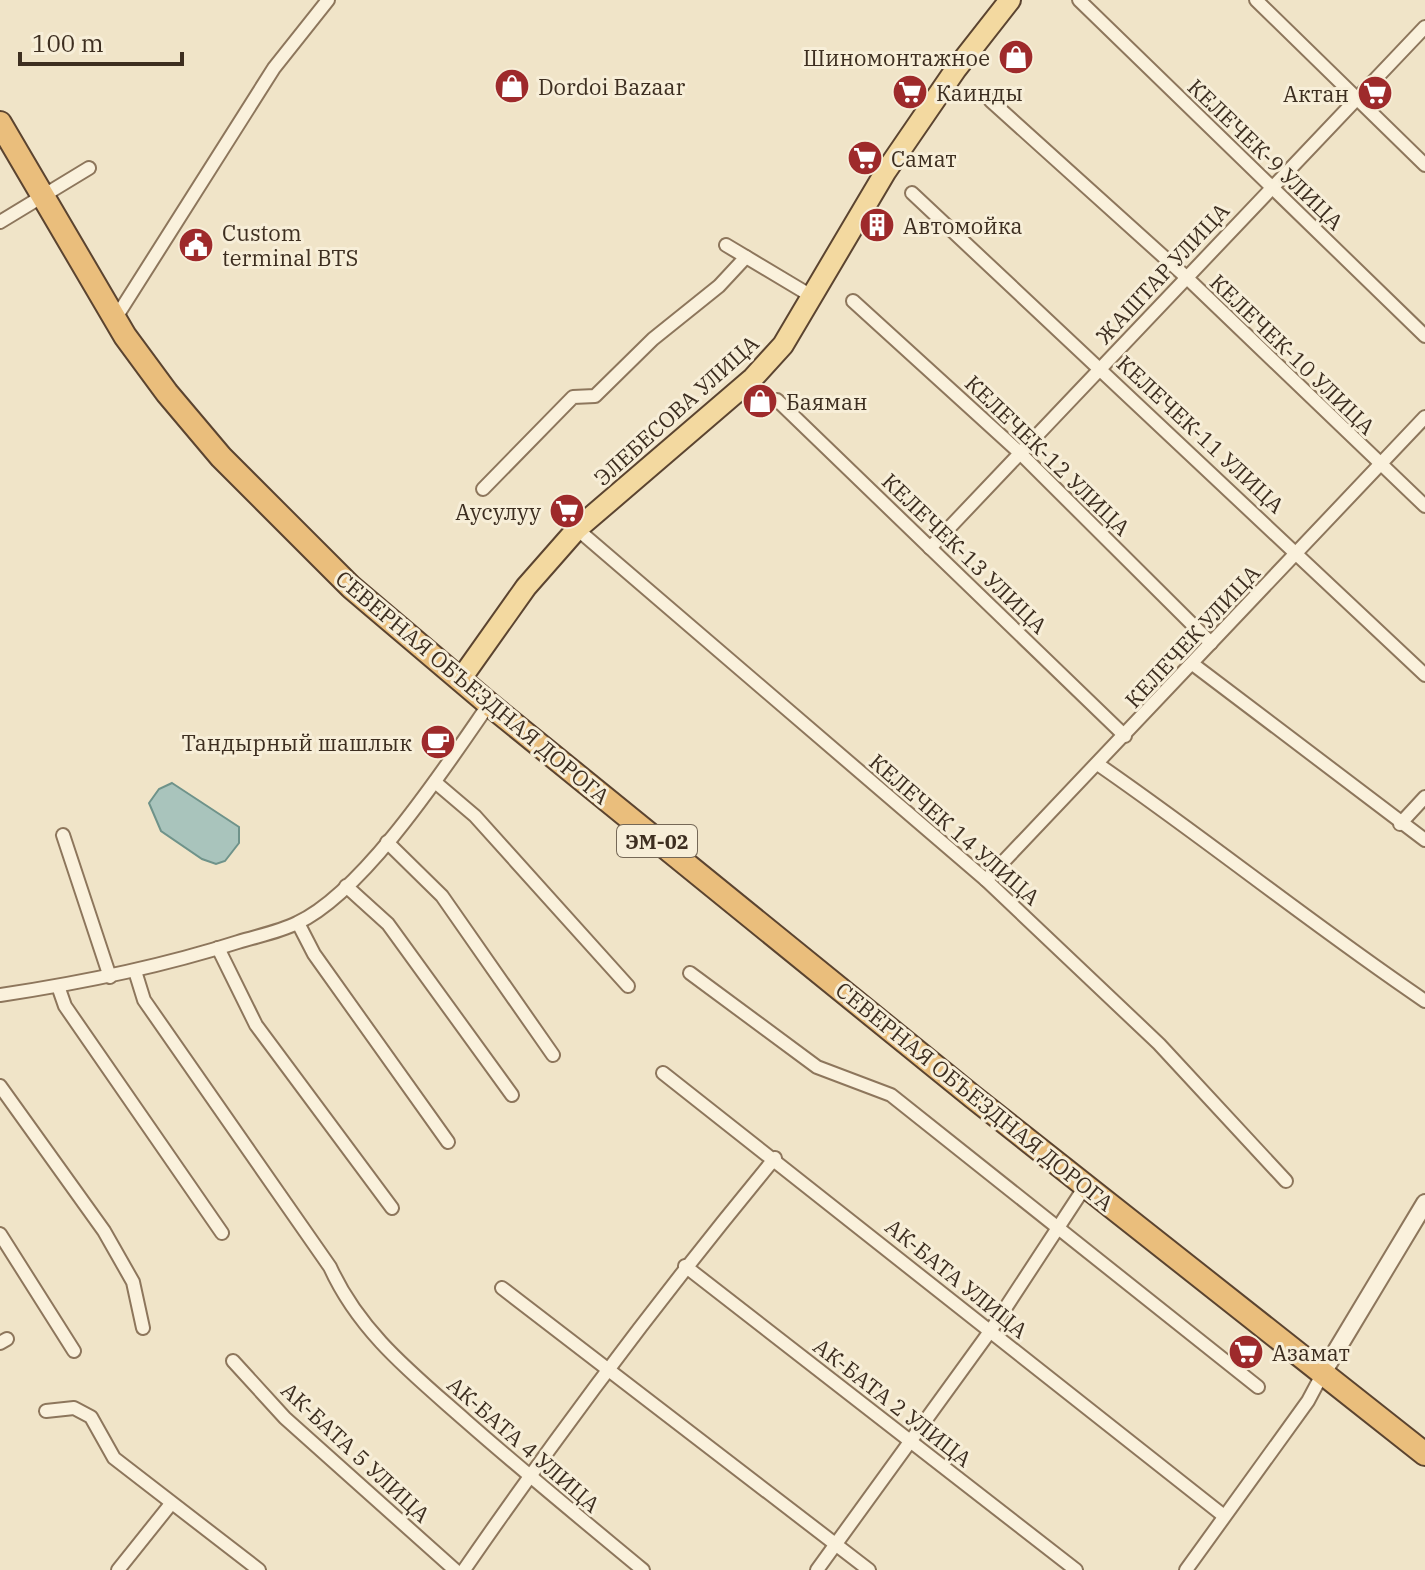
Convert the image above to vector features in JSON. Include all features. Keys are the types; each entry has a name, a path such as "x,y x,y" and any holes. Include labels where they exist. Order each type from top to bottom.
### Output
{"highway":[{"name":"СЕВЕРНАЯ ОБЪЕЗДНАЯ ДОРОГА","path":"0,123 115,319 167,393 221,457 351,587 489,704 1425,1454"}],"main road":[{"name":"ЭЛЕБЕСОВА УЛИЦА","path":"460,680 526,587 577,529 753,378 783,345 886,171 956,69 1010,0"}],"street":[{"path":"115,319 274,68 328,0"},
{"name":"КЕЛЕЧЕК-9 УЛИЦА","path":"1079,0 1425,336"},
{"path":"1256,0 1425,165"},
{"name":"ЖАШТАР УЛИЦА","path":"930,548 1185,276 1425,27"},
{"name":"КЕЛЕЧЕК-10 УЛИЦА","path":"991,101 1185,276 1425,506"},
{"path":"0,222 89,168"},
{"name":"КЕЛЕЧЕК-11 УЛИЦА","path":"912,193 1102,367 1425,675"},
{"path":"726,245 813,297"},
{"path":"483,489 573,397 595,396 653,339 719,286 746,257"},
{"name":"КЕЛЕЧЕК-12 УЛИЦА","path":"853,301 1019,452 1211,643"},
{"name":"КЕЛЕЧЕК-13 УЛИЦА","path":"777,400 1125,736"},
{"name":"КЕЛЕЧЕК УЛИЦА","path":"986,880 1194,665 1211,643 1425,417"},
{"name":"КЕЛЕЧЕК 14 УЛИЦА","path":"577,529 986,880 1159,1044 1286,1181"},
{"path":"1194,665 1425,840"},
{"path":"1,991 110,977 298,923 346,886 387,842 435,782 489,704"},
{"path":"1099,765 1217,847 1336,941 1425,1001"},
{"path":"435,782 475,816 628,986"},
{"path":"1400,824 1425,797"},
{"path":"63,835 110,977"},
{"path":"387,842 442,896 553,1055"},
{"path":"346,886 388,924 512,1095"},
{"path":"298,923 314,954 448,1142"},
{"path":"218,948 256,1025 392,1208"},
{"name":"АК-БАТА 4 УЛИЦА","path":"135,971 144,1000 330,1267 346,1302 381,1346 528,1476 643,1570"},
{"path":"690,973 817,1067 891,1095 1057,1231 1258,1387"},
{"path":"58,986 65,1006 222,1233"},
{"name":"АК-БАТА УЛИЦА","path":"663,1073 775,1158 1224,1516"},
{"path":"0,1086 104,1231 133,1282 143,1328"},
{"path":"464,1570 608,1367 685,1266 775,1158"},
{"path":"817,1570 991,1330 1086,1185"},
{"path":"1186,1570 1308,1401 1425,1203"},
{"path":"0,1234 74,1351"},
{"name":"АК-БАТА 2 УЛИЦА","path":"685,1266 1076,1570"},
{"path":"502,1288 869,1570"},
{"name":"АК-БАТА 5 УЛИЦА","path":"233,1361 285,1418 455,1570"},
{"path":"46,1411 74,1408 91,1417 114,1458 170,1505 259,1570"},
{"path":"118,1570 170,1505"}],"water":[{"path":"172,783 239,827 239,843 225,861 216,864 202,859 161,831 149,803 159,789"}],"place":[{"name":"Шиномонтажное","path":"1016,57"},
{"name":"Dordoi Bazaar","path":"512,86"},
{"name":"Каинды","path":"910,92"},
{"name":"Актан","path":"1375,93"},
{"name":"Самат","path":"865,158"},
{"name":"Автомойка","path":"877,225"},
{"name":"Custom terminal BTS","path":"196,245"},
{"name":"Баяман","path":"760,401"},
{"name":"Аусулуу","path":"567,511"},
{"name":"Тандырный шашлык","path":"438,742"},
{"name":"Азамат","path":"1246,1352"}]}
